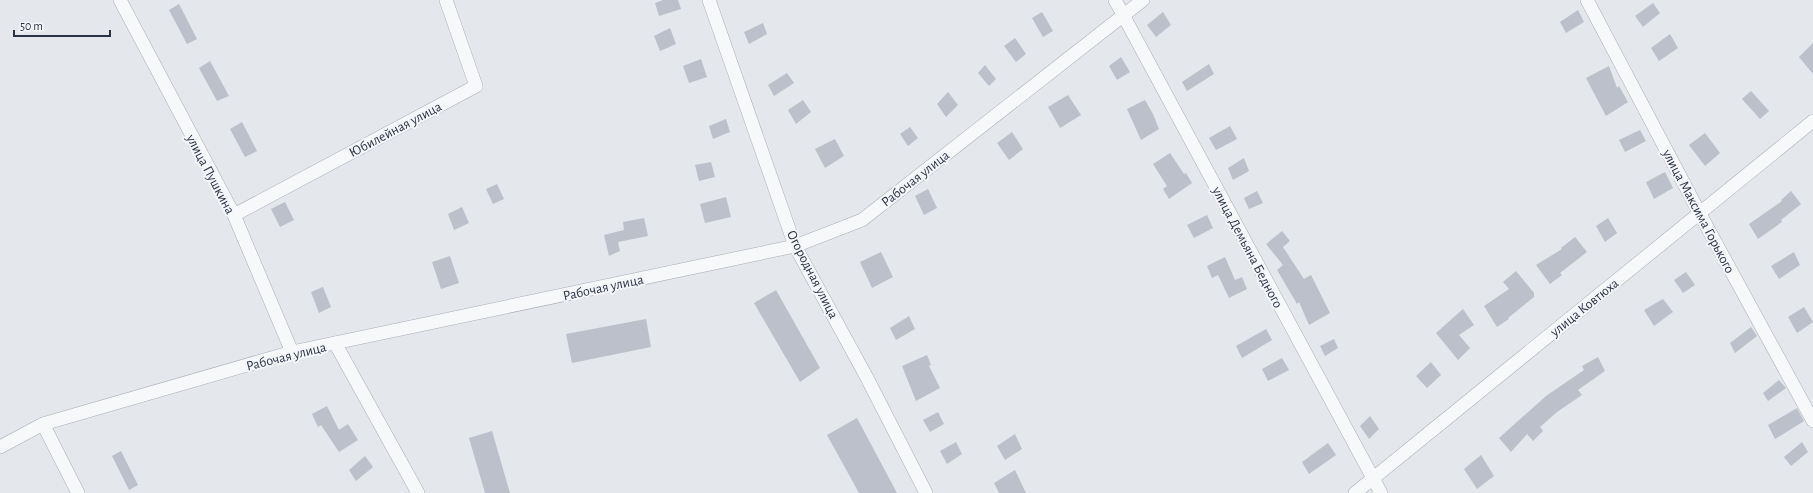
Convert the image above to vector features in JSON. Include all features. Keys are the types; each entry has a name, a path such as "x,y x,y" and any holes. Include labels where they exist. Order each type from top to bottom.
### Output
{"street":[{"name":"улица Пушкина","path":"120,0 234,215 292,352"},
{"name":"Юбилейная улица","path":"234,215 476,86 446,0"},
{"name":"Огородная улица","path":"709,0 796,246 866,376 926,493"},
{"name":"улица Демьяна Бедного","path":"1115,0 1381,493"},
{"name":"Рабочая улица","path":"0,447 43,424 292,352 796,246 862,220 1143,0"},
{"name":"улица Максима Горького","path":"1587,0 1700,214 1813,421"},
{"name":"улица Ковтюха","path":"1355,493 1813,121"},
{"path":"335,343 418,493"},
{"path":"43,424 78,493"}],"building":[{"path":"663,0 678,0 681,9 659,16 655,3"},
{"path":"1653,3 1660,13 1643,27 1635,16"},
{"path":"179,4 197,39 187,44 169,10"},
{"path":"1578,10 1584,22 1566,33 1560,22"},
{"path":"1042,12 1053,31 1043,37 1032,18"},
{"path":"1163,12 1171,25 1156,37 1147,25"},
{"path":"763,23 767,34 749,44 744,32"},
{"path":"670,28 676,44 660,51 654,36"},
{"path":"1670,34 1678,48 1659,61 1651,48"},
{"path":"1015,38 1026,54 1016,62 1004,46"},
{"path":"1813,43 1813,74 1799,57"},
{"path":"1121,57 1130,72 1117,80 1109,66"},
{"path":"701,59 707,77 689,83 683,66"},
{"path":"210,61 229,96 217,101 199,68"},
{"path":"1209,64 1214,74 1187,91 1182,82"},
{"path":"985,65 996,79 989,86 978,73"},
{"path":"1609,66 1617,88 1619,86 1628,102 1606,116 1586,78"},
{"path":"787,73 794,83 774,96 768,85"},
{"path":"1751,91 1769,111 1760,119 1742,99"},
{"path":"948,92 958,105 946,117 937,104"},
{"path":"1068,95 1081,115 1060,128 1048,107"},
{"path":"803,100 811,112 796,124 788,110"},
{"path":"1145,100 1159,129 1141,140 1127,109"},
{"path":"726,119 730,132 713,139 709,126"},
{"path":"242,122 257,151 245,157 230,129"},
{"path":"1230,126 1237,139 1216,150 1209,138"},
{"path":"910,127 918,138 908,146 900,134"},
{"path":"1640,130 1646,141 1625,152 1619,140"},
{"path":"1012,132 1023,149 1009,160 997,143"},
{"path":"1705,133 1720,153 1705,166 1689,145"},
{"path":"835,139 844,156 825,168 815,149"},
{"path":"1170,153 1192,183 1169,199 1163,189 1167,186 1153,164"},
{"path":"1244,158 1249,171 1233,180 1228,168"},
{"path":"711,162 715,177 699,181 695,165"},
{"path":"1665,172 1673,188 1654,199 1646,182"},
{"path":"497,184 504,199 493,204 486,189"},
{"path":"928,189 937,208 924,215 915,196"},
{"path":"1257,191 1263,203 1249,209 1244,198"},
{"path":"1791,191 1801,204 1781,220 1782,222 1758,239 1749,224 1782,201 1781,200"},
{"path":"726,197 731,217 705,223 700,204"},
{"path":"285,202 294,220 280,227 271,209"},
{"path":"462,207 469,223 454,230 448,214"},
{"path":"1207,215 1213,228 1194,238 1187,225"},
{"path":"644,218 648,236 618,242 620,251 609,256 604,235 624,230 623,222"},
{"path":"1608,218 1617,233 1605,242 1596,226"},
{"path":"1282,231 1290,241 1283,247 1304,279 1311,275 1330,313 1309,325 1299,302 1297,304 1277,270 1283,265 1266,244"},
{"path":"1575,237 1587,252 1560,273 1562,275 1550,284 1536,265 1562,249 1561,248"},
{"path":"881,252 893,277 872,288 860,262"},
{"path":"1794,252 1800,265 1779,279 1771,266"},
{"path":"450,256 459,283 441,289 432,262"},
{"path":"1225,257 1235,280 1242,277 1247,289 1229,298 1218,275 1212,278 1207,266"},
{"path":"1516,271 1534,293 1534,297 1508,318 1509,319 1497,327 1484,306 1509,289 1503,282"},
{"path":"1686,272 1695,285 1683,293 1674,280"},
{"path":"323,287 331,307 319,313 311,292"},
{"path":"776,290 820,368 800,382 754,303"},
{"path":"1663,299 1673,312 1654,326 1644,310"},
{"path":"1804,307 1813,322 1797,333 1788,317"},
{"path":"1463,309 1474,325 1459,335 1470,348 1458,360 1436,333"},
{"path":"909,316 915,329 896,340 890,328"},
{"path":"646,319 651,347 572,363 566,334"},
{"path":"1751,327 1757,336 1735,353 1730,343"},
{"path":"1266,329 1272,340 1242,358 1236,346"},
{"path":"1334,339 1338,348 1325,356 1320,346"},
{"path":"927,355 931,365 929,366 940,388 916,401 902,366"},
{"path":"1598,357 1605,371 1578,390 1582,395 1557,412 1540,427 1543,431 1533,441 1527,434 1511,452 1499,438 1546,396 1584,370 1582,366"},
{"path":"1282,358 1289,370 1268,381 1262,369"},
{"path":"1431,362 1441,375 1427,388 1416,376"},
{"path":"1779,380 1786,388 1768,401 1763,393"},
{"path":"327,406 339,430 348,424 358,440 339,452 321,425 318,427 312,414"},
{"path":"1797,408 1804,421 1775,439 1768,425"},
{"path":"938,412 944,424 930,432 923,420"},
{"path":"1370,416 1379,429 1369,439 1360,426"},
{"path":"857,418 897,493 859,493 827,435"},
{"path":"492,431 510,493 485,493 469,438"},
{"path":"1015,434 1022,449 1005,460 997,446"},
{"path":"956,442 962,454 947,464 940,451"},
{"path":"1802,442 1808,452 1791,466 1784,457"},
{"path":"1328,443 1336,455 1309,474 1302,462"},
{"path":"121,451 138,485 129,490 112,456"},
{"path":"1481,455 1494,476 1477,489 1464,469"},
{"path":"365,456 373,467 356,481 349,470"},
{"path":"1015,470 1026,493 999,493 994,483"}]}
